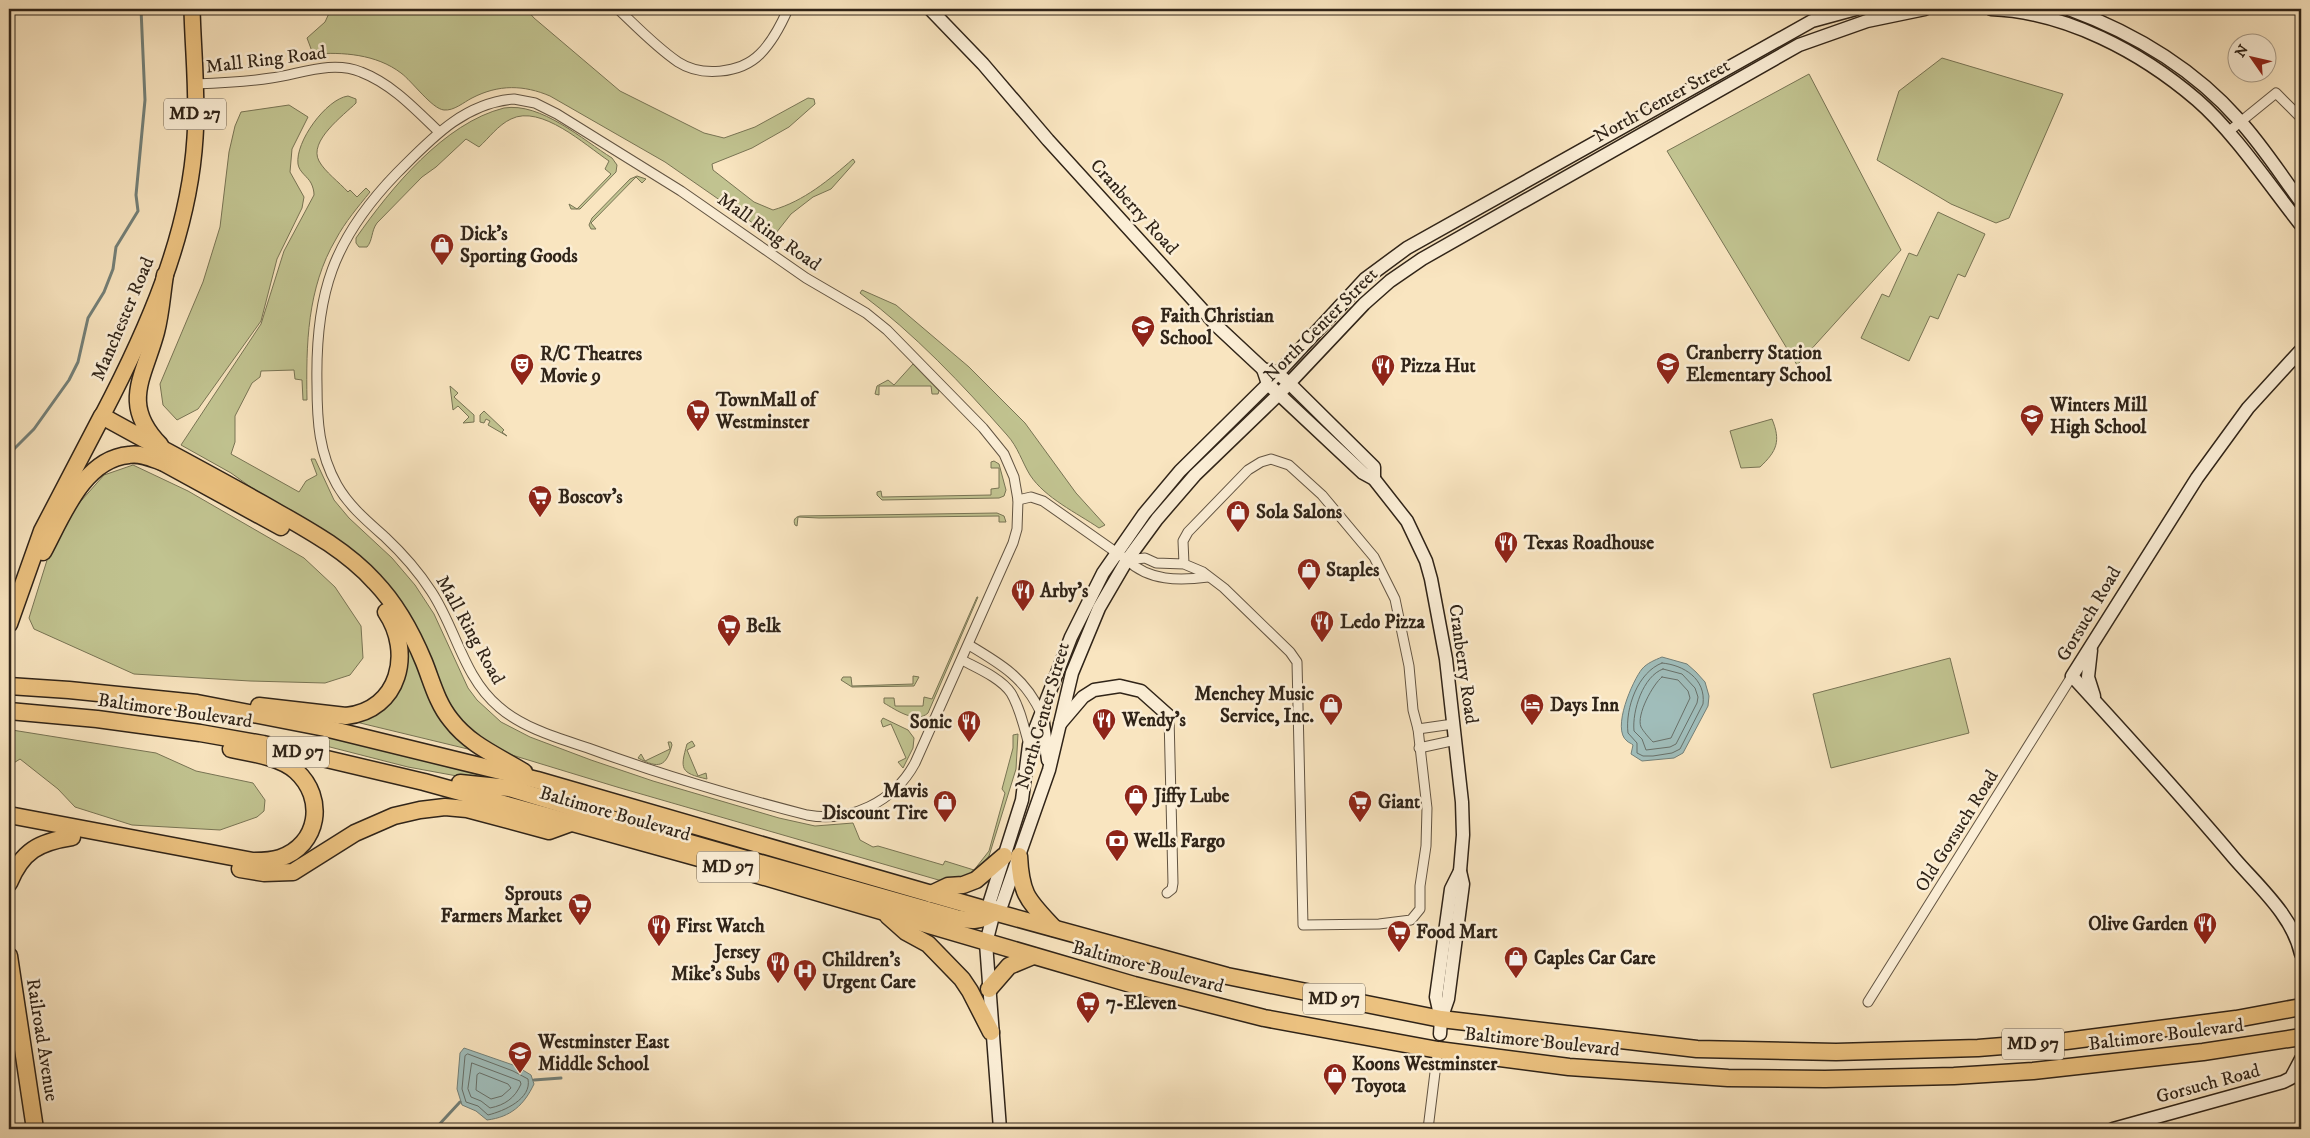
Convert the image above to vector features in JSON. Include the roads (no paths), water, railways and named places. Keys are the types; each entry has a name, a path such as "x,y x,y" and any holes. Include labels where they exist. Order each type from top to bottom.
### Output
{"highway":[{"path":"165,275 156,330 136,394 139,412 151,436 165,457 332,558 356,578 392,621 401,648 398,673 391,689 372,708 355,715 339,715 278,707 174,701"},
{"path":"99,421 315,534 356,564 383,591 404,621 416,642 438,698 451,721 473,742 537,780"},
{"name":"Manchester Road","path":"9,624 15,602 42,530 99,421"},
{"path":"15,602 24,590 84,481 99,466 112,458 130,454 165,457"},
{"name":"Baltimore Boulevard","path":"16,687 69,690 174,701 258,714 325,728 537,780 994,912 1440,1035 1569,1067 1728,1078 1825,1079 1954,1076 2033,1071 2203,1052 2301,1037"},
{"name":"Baltimore Boulevard","path":"14,712 97,719 263,744 405,777 710,861 1134,985 1264,1018 1440,1035 1697,1049 1845,1052 1978,1048 2066,1041 2236,1019 2301,1008"},
{"path":"9,815 254,861 270,861 282,858 305,841 315,816 312,792 296,770 282,763 234,749 142,731 97,719"},
{"path":"405,777 509,788 686,842 956,918 973,921 982,920 994,912"},
{"path":"9,803 21,812 42,822"},
{"path":"9,827 246,870 278,873 293,872 368,826 394,816 420,810 445,807 467,809 549,831 571,823"},
{"path":"9,883 16,867 37,847 49,840 72,837"},
{"path":"931,894 948,886 963,885 976,880 1011,856 1023,891 1031,904 1054,928"},
{"path":"884,913 906,932 928,944 962,979 992,1032"},
{"path":"989,989 1009,966 1033,956"},
{"name":"Railroad Avenue","path":"9,957 35,1129"}],"main road":[{"name":"Manchester Road","path":"99,421 138,344 165,275 190,180 195,138 192,9"}],"street":[{"path":"618,9 679,62 703,71 726,70 737,67 759,55 772,40 788,9"},
{"name":"Cranberry Road","path":"930,9 983,64 1166,271 1218,326 1263,369 1277,373 1289,383 1374,467 1374,478"},
{"name":"North Center Street","path":"1011,856 1049,770 1072,673 1084,640 1122,556 1144,514 1180,471 1268,384 1365,279 1408,248 1812,21 1856,9"},
{"name":"North Center Street","path":"1000,1129 986,943 994,912 1002,904 1022,800 1030,745 1078,621 1103,573 1157,519 1195,475 1279,394 1364,304 1390,281 1422,259 1799,45 1868,20 1925,9"},
{"path":"1991,9 2024,13 2061,23 2118,46 2167,76 2198,100 2228,132 2301,225"},
{"path":"2069,9 2114,27 2153,48 2204,84 2240,121 2301,202"},
{"name":"Mall Ring Road","path":"195,84 274,78 308,69 335,68 359,71 382,82 439,132"},
{"path":"2228,132 2276,93 2301,118"},
{"name":"Mall Ring Road","path":"506,99 528,100 543,106 681,191 806,278 854,305 882,326 994,440 1009,465 1018,500 1017,529 1013,543 969,645 917,758 898,788 886,798 866,808 824,817 790,810 678,778 588,748 526,725 510,716 488,697 472,674 445,614 423,579 396,548 353,507 337,485 322,448 317,421 319,324 322,302 330,272 344,244 367,209 395,176 439,132 458,118 487,104 506,99"},
{"name":"Gorsuch Road","path":"2301,350 2248,408 2196,478 2072,676 2156,767 2277,907 2297,938 2301,954"},
{"name":"Gorsuch Road","path":"2277,376 2301,362"},
{"name":"Cranberry Road","path":"1263,369 1268,384 1363,474 1374,478 1407,521 1426,561 1443,639 1456,740 1463,835 1460,871 1463,884 1448,999 1440,1035"},
{"path":"1122,556 1145,558 1156,563 1184,564 1196,568 1229,593 1290,652 1297,662 1303,925 1399,923 1410,920 1420,909 1420,886 1426,846 1427,808 1418,729 1413,710 1409,666 1401,622 1388,583 1374,556 1322,495 1289,465 1271,459 1261,462 1248,470 1184,536 1184,564"},
{"path":"1018,500 1031,497 1043,501 1122,556 1138,570 1152,576 1186,580 1208,577"},
{"path":"2094,641 2089,656 2088,677 2098,704"},
{"path":"969,645 1012,672 1034,697 1041,713 1049,770"},
{"path":"962,660 994,678 1010,691 1030,745"},
{"name":"Old Gorsuch Road","path":"1868,1002 2072,676"},
{"path":"1059,726 1083,698 1094,690 1120,686 1141,691 1169,716 1173,882 1172,889 1167,893"},
{"path":"1418,729 1453,724"},
{"path":"1419,748 1456,740"},
{"path":"1428,1129 1440,1035"},
{"name":"Gorsuch Road","path":"2113,1129 2283,1082 2291,1078 2301,1059"}],"water":[{"path":"1662,657 1687,664 1696,672 1705,682 1709,696 1708,706 1683,753 1674,758 1642,761 1631,754 1633,745 1623,735 1621,726 1622,716 1629,693 1642,669"},
{"path":"464,1048 516,1066 531,1075 534,1084 526,1098 516,1109 503,1116 487,1120 476,1111 462,1105 457,1089 460,1053"}],"waterway":[{"path":"9,463 14,449 34,429 69,380 78,362 88,318 104,292 113,269 116,247 138,211 136,195 145,100 141,9"},
{"path":"534,1080 561,1078"},
{"path":"435,1129 460,1102"}],"place":[{"name":"Dick's Sporting Goods","path":"442,266"},
{"name":"Faith Christian School","path":"1143,348"},
{"name":"Cranberry Station Elementary School","path":"1668,385"},
{"name":"R/C Theatres Movie 9","path":"522,386"},
{"name":"Pizza Hut","path":"1383,387"},
{"name":"TownMall of Westminster","path":"698,432"},
{"name":"Winters Mill High School","path":"2032,437"},
{"name":"Boscov's","path":"540,518"},
{"name":"Sola Salons","path":"1238,533"},
{"name":"Texas Roadhouse","path":"1506,564"},
{"name":"Staples","path":"1309,591"},
{"name":"Arby's","path":"1023,612"},
{"name":"Ledo Pizza","path":"1322,643"},
{"name":"Belk","path":"729,647"},
{"name":"Menchey Music Service, Inc.","path":"1331,726"},
{"name":"Days Inn","path":"1532,726"},
{"name":"Wendy's","path":"1104,741"},
{"name":"Sonic","path":"969,743"},
{"name":"Jiffy Lube","path":"1136,817"},
{"name":"Mavis Discount Tire","path":"945,823"},
{"name":"Giant","path":"1360,823"},
{"name":"Wells Fargo","path":"1117,862"},
{"name":"Sprouts Farmers Market","path":"580,926"},
{"name":"Olive Garden","path":"2205,945"},
{"name":"First Watch","path":"659,947"},
{"name":"Food Mart","path":"1399,953"},
{"name":"Caples Car Care","path":"1516,979"},
{"name":"Jersey Mike's Subs","path":"778,984"},
{"name":"Children’s Urgent Care","path":"805,992"},
{"name":"7-Eleven","path":"1088,1024"},
{"name":"Westminster East Middle School","path":"520,1074"},
{"name":"Koons Westminster Toyota","path":"1335,1096"}]}
